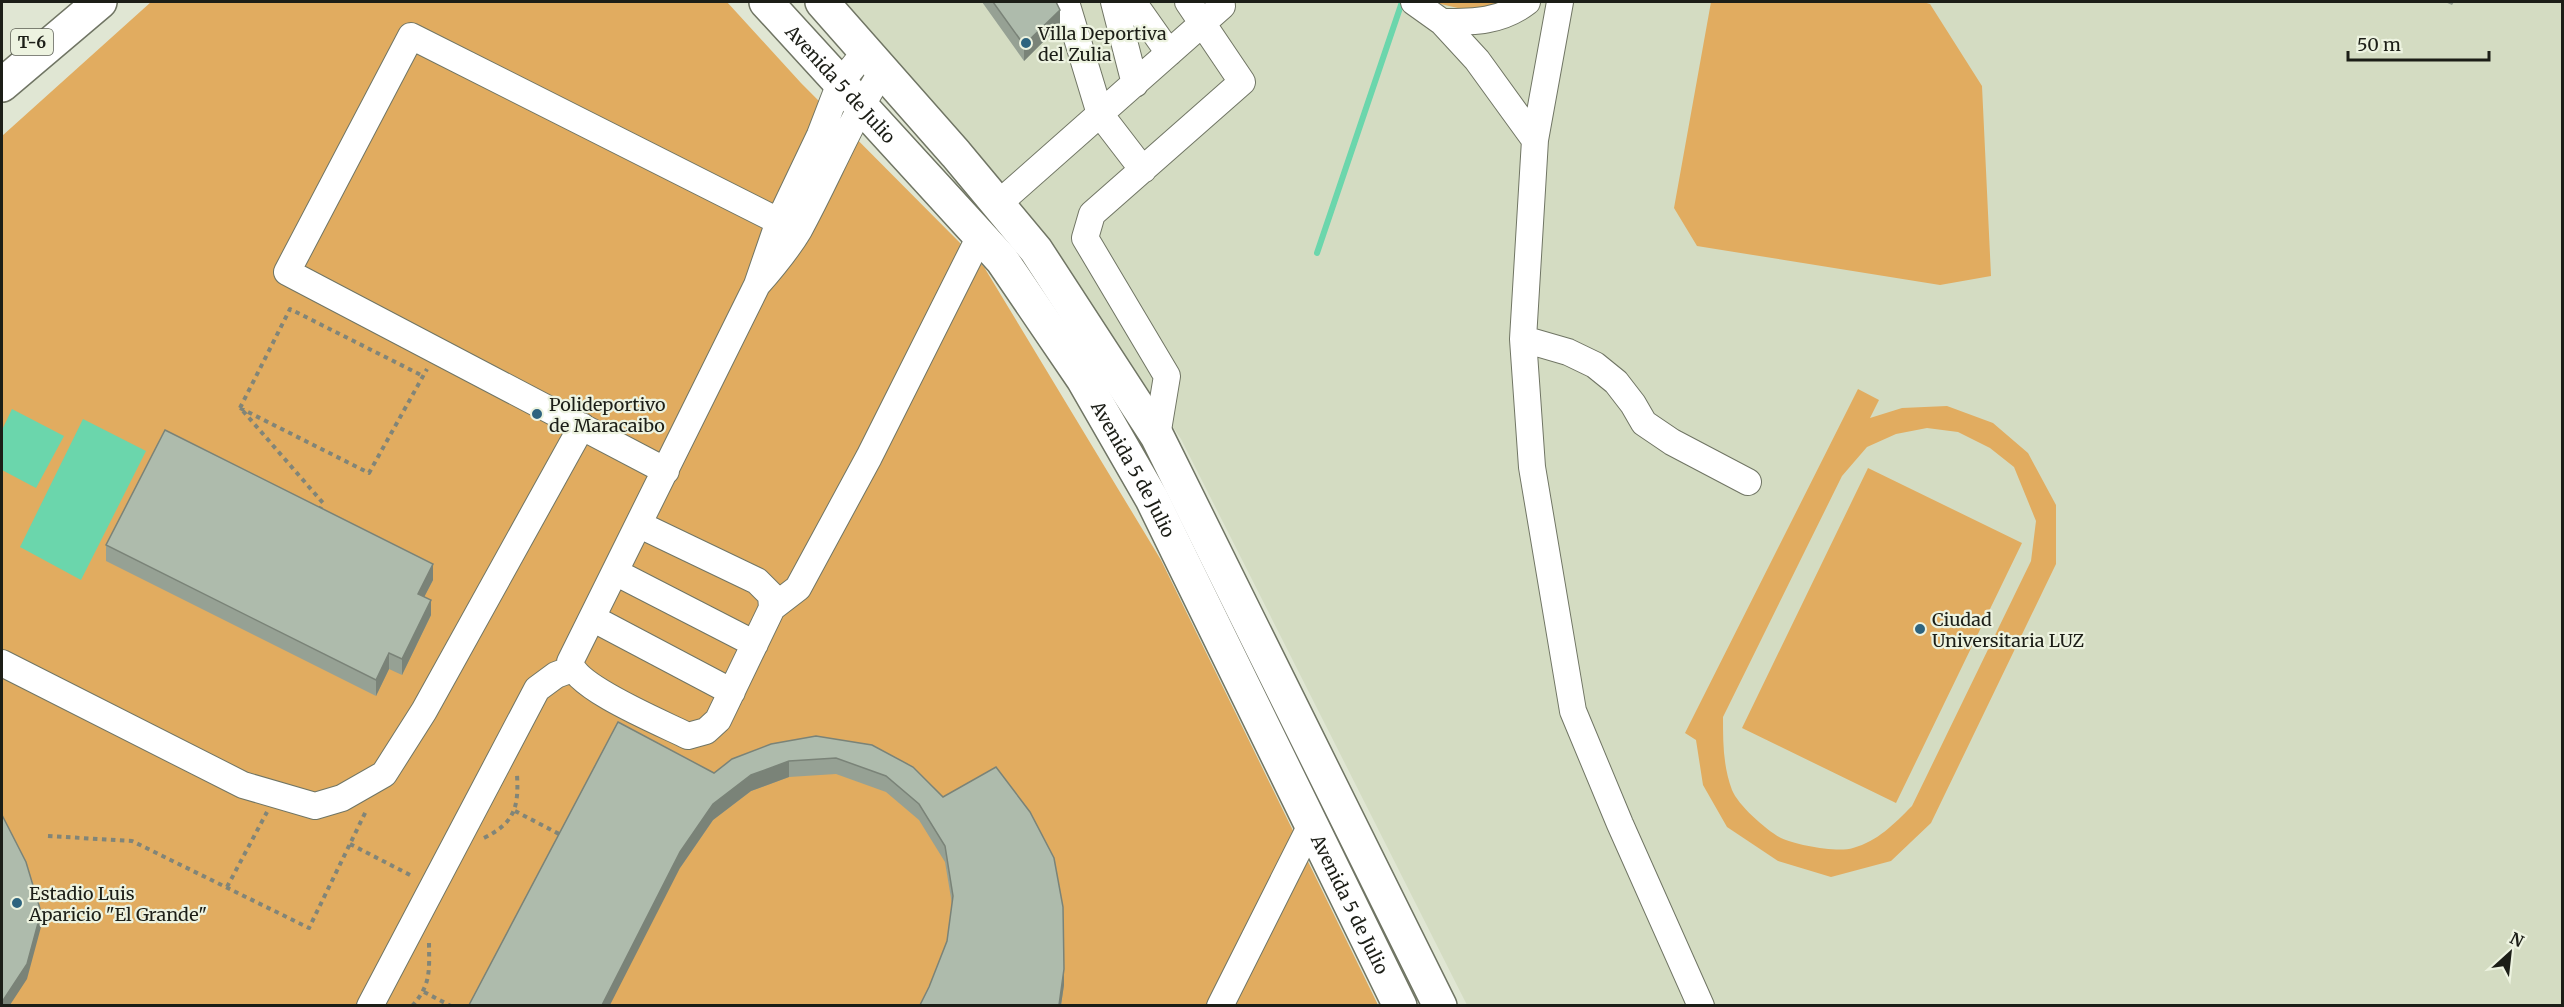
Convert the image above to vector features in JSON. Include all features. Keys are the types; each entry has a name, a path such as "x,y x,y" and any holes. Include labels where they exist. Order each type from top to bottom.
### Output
{"main road":[{"name":"T-6","path":"2,84 63,2"},
{"path":"2,84 100,2"},
{"name":"Avenida 5 de Julio","path":"766,2 1002,260 1083,379 1152,499 1400,1005"},
{"name":"Avenida 5 de Julio","path":"822,2 1036,250 1157,436 1440,1005"},
{"path":"1311,825 1345,813"}],"lane":[{"path":"1066,2 1100,114 1143,170"},
{"path":"1114,2 1135,84"},
{"path":"1133,2 1169,53"},
{"path":"1157,436 1167,376 1085,237 1092,214 1242,81 1188,2"},
{"path":"1414,2 1442,22 1477,60 1535,141"},
{"path":"1442,22 1484,22 1516,10 1527,2"},
{"path":"1560,2 1535,141 1523,339 1532,468 1573,711 1624,834 1701,1005"},
{"path":"998,204 1222,6"},
{"path":"666,471 287,272 411,36 789,226"},
{"path":"874,61 820,135 789,226 757,285 640,525 570,662 572,669 597,690 688,736 706,731 718,720 772,608 798,588 869,457 980,236"},
{"path":"1523,339 1568,352 1595,365 1616,382 1644,423 1672,442 1749,482"},
{"path":"2,663 243,785 315,806 342,798 384,774 424,711 582,426"},
{"path":"640,525 757,581 771,595 772,608"},
{"path":"615,572 754,644"},
{"path":"592,618 732,692"},
{"path":"370,1005 537,690 556,675 572,669"},
{"path":"1220,1005 1311,825"}],"path":[{"path":"240,408 290,309 423,376"},
{"path":"240,408 369,473 439,350"},
{"path":"240,408 323,502 316,517"},
{"path":"48,836 132,841 309,927 384,774"},
{"path":"227,887 275,796"},
{"path":"516,811 566,837"},
{"path":"350,844 432,886"},
{"path":"412,1005 424,992 451,1005"}],"shaded area":[{"name":"Polideportivo de Maracaibo","path":"151,2 727,2 801,83 984,267 1161,560 1378,1005 2,1005 2,136"},
{"name":"Ciudad Universitaria LUZ","path":"846,2 2562,2 2562,1005 1467,1005 1181,439 1045,237"},
{"path":"1432,2 1511,2 1475,12"},
{"path":"1711,2 1923,2 1930,4 1982,86 1991,276 1940,285 1697,246 1674,208"},
{"path":"1858,389 1879,400 1870,418 1902,408 1947,406 1993,423 2028,453 2056,505 2056,564 1931,823 1891,861 1831,877 1778,861 1727,827 1703,785 1696,740 1685,733","holes":["1927,428 1958,432 1990,448 2014,467 2036,521 2031,561 1912,806 1878,836 1853,848 1837,850 1817,848 1781,838 1753,817 1732,790 1725,763 1723,717 1842,476 1867,447 1896,434"]},
{"path":"12,409 64,436 36,488 2,470 2,430"},
{"path":"83,419 146,451 81,580 20,547"},
{"path":"1868,468 2022,543 1896,803 1742,728"}],"building":[{"path":"993,2 1056,2 1060,10 1024,45"},
{"path":"165,430 433,564 418,594 431,600 402,659 389,653 376,680 106,545"},
{"path":"618,722 714,773 732,759 771,744 816,736 872,745 913,767 943,797 996,767 1030,812 1054,858 1063,907 1064,969 1059,1005 920,1005 947,941 953,896 945,846 919,804 886,776 836,758 789,761 751,775 713,804 680,852 602,1005 469,1005"},
{"name":"Estadio Luis Aparicio \"El Grande\"","path":"2,815 26,862 41,912 27,964 2,1002"}],"waterway":[{"path":"1317,253 1402,2"}],"place":[{"name":"Villa Deportiva del Zulia","path":"1026,43"},
{"name":"Polideportivo de Maracaibo","path":"537,414"},
{"name":"Ciudad Universitaria LUZ","path":"1920,629"},
{"name":"Estadio Luis Aparicio \"El Grande\"","path":"17,903"}]}
